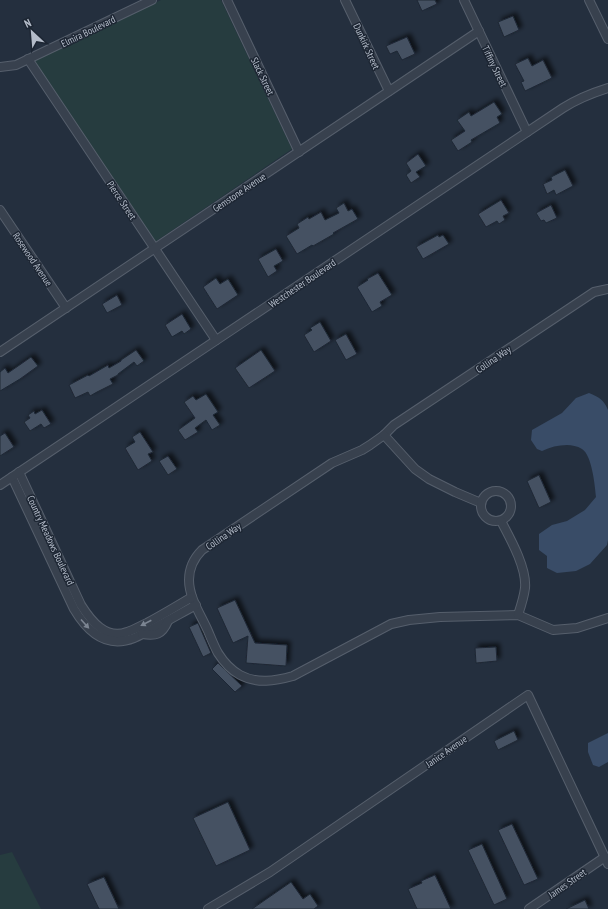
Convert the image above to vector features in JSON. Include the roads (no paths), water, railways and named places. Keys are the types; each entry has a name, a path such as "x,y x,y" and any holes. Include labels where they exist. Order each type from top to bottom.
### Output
{"street":[{"name":"Elmira Boulevard","path":"0,67 16,65 152,0"},
{"name":"Slack Street","path":"227,0 299,152"},
{"name":"Dunkirk Street","path":"345,0 389,92"},
{"name":"Tiffiny Street","path":"464,0 527,132"},
{"path":"589,0 608,40"},
{"name":"Gemstone Avenue","path":"0,352 479,31"},
{"name":"Pierce Street","path":"28,59 216,340"},
{"name":"Westchester Boulevard","path":"0,485 527,132 572,103 608,88"},
{"name":"Rosewood Avenue","path":"0,210 66,308"},
{"name":"Collina Way","path":"608,289 594,292 587,296 394,425 384,435 362,450 332,463 202,550 194,559 189,579 194,601 218,653 225,662 240,675 263,681 278,680 293,676 391,624 400,622 440,617 518,615 554,630 577,628 608,618"},
{"path":"384,435 415,469 429,479 481,503"},
{"name":"Country Meadows Boulevard","path":"16,474 79,609 102,630 105,635"},
{"path":"497,491 505,494 510,501 511,509 507,517 501,521 491,520 482,512 481,503 485,496 489,493 497,491"},
{"path":"501,521 515,549 525,578 524,593 518,615"},
{"path":"105,635 113,633 120,634 171,615 194,601"},
{"path":"105,635 112,641 121,641 134,638 142,634 158,634 162,631 171,615"},
{"name":"Janice Avenue","path":"212,908 270,872 528,695 606,860"},
{"name":"James Street","path":"529,909 606,860"}],"water":[{"path":"589,393 601,399 608,410 608,540 607,545 590,564 576,571 557,573 547,568 547,556 539,550 539,534 552,525 567,521 585,510 596,497 594,479 591,464 582,449 573,445 564,445 554,446 542,451 537,449 531,440 532,430 562,413 576,398"},
{"path":"608,733 608,762 599,767 593,765 588,752 588,743"}]}
